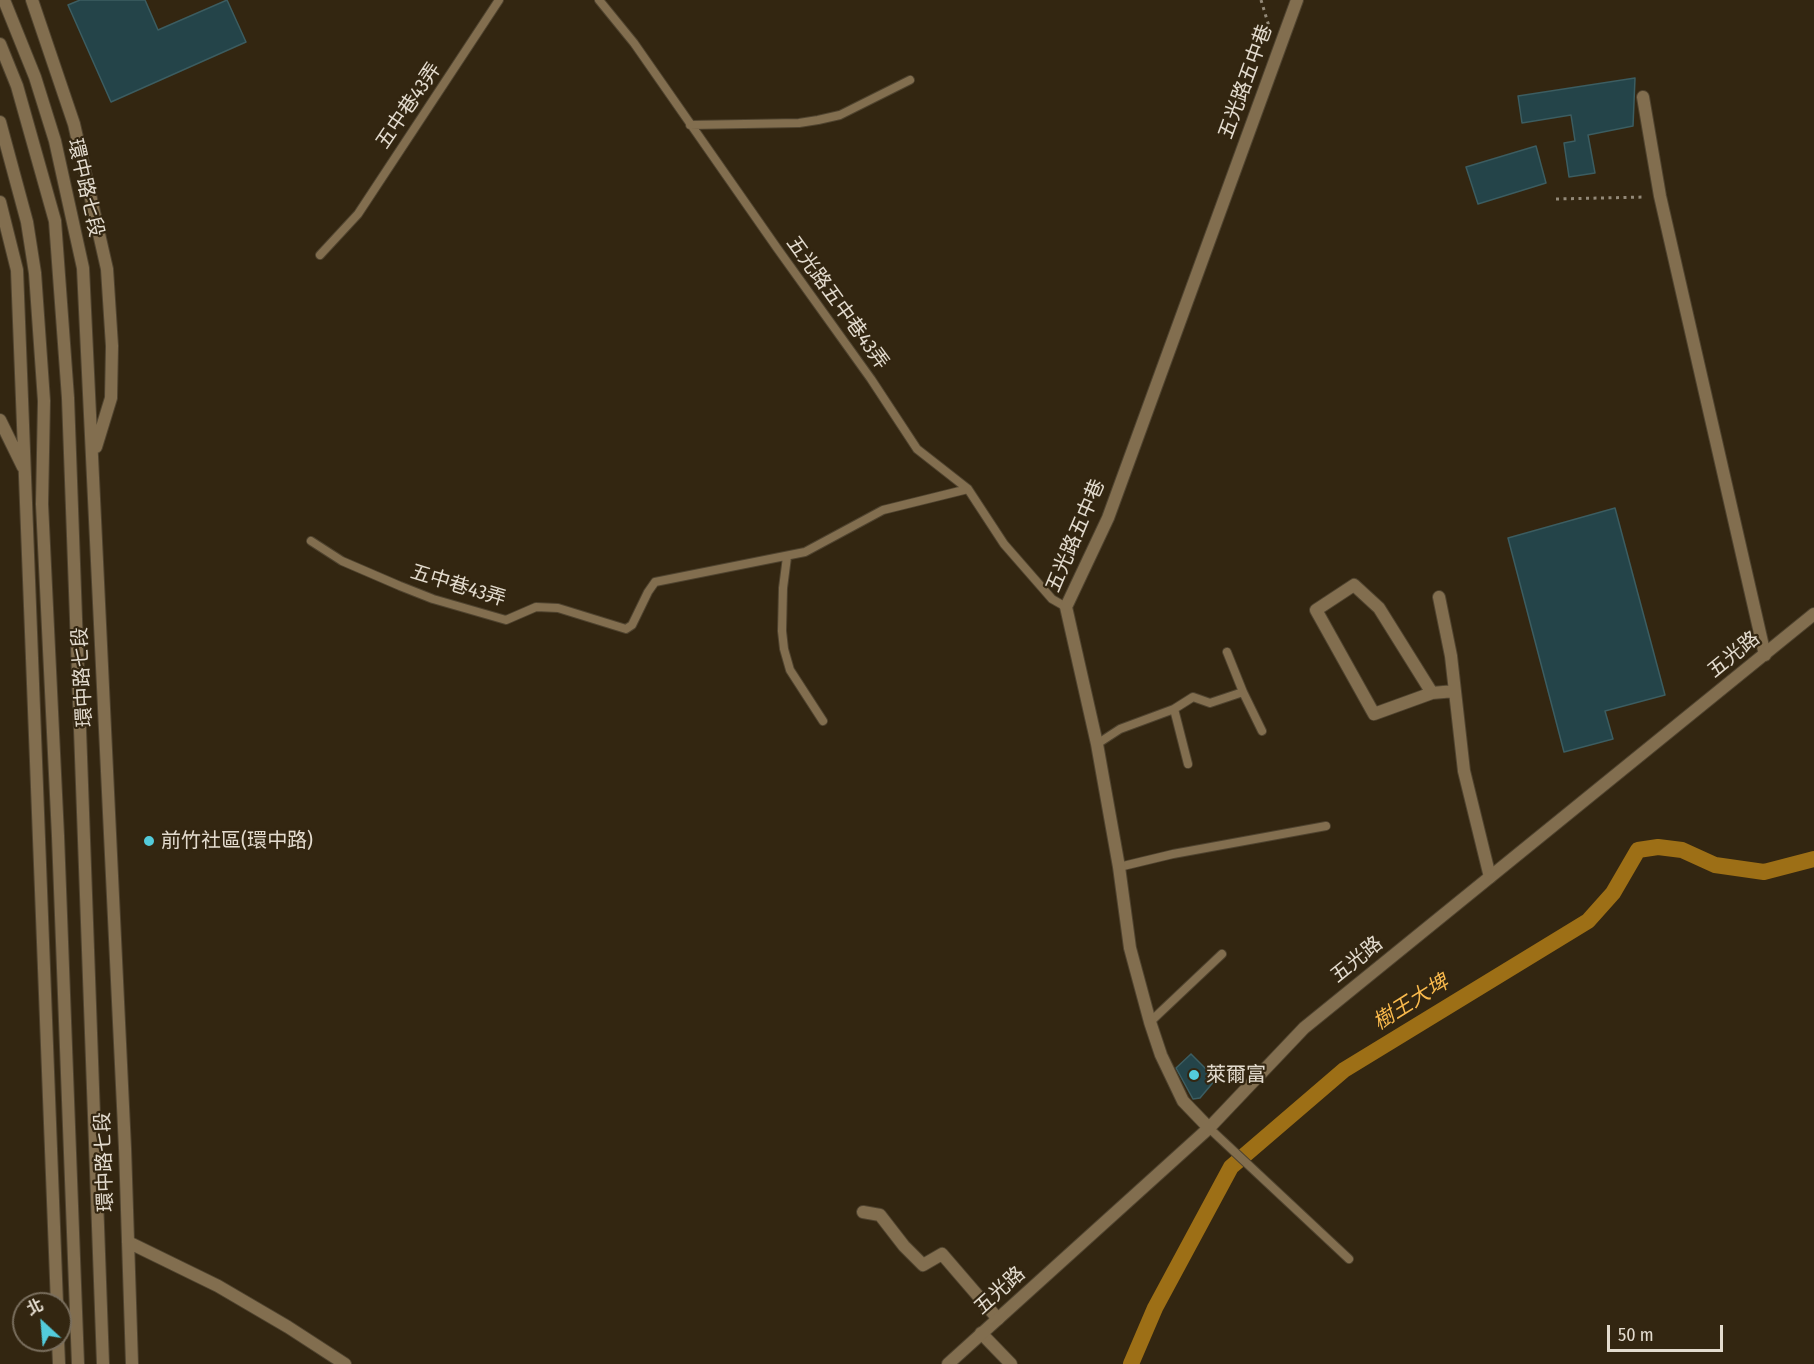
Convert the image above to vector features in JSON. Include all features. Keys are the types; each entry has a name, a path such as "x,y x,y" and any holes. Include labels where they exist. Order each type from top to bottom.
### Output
{"street":[{"name":"環中路七段","path":"4,0 35,77 55,141 83,268 132,1364"},
{"path":"32,0 74,124 107,269 112,346 111,398 92,460"},
{"name":"五光路五中巷","path":"1209,1128 1183,1101 1161,1055 1150,1022 1131,948 1097,744 1066,607 1108,518 1297,0"},
{"name":"環中路七段","path":"0,44 17,86 55,221 68,398 103,1364"},
{"path":"1643,97 1660,196 1766,655"},
{"name":"環中路七段","path":"0,122 29,232 35,273 44,400 42,504 58,836 78,1364"},
{"path":"0,202 17,270 57,1292"},
{"path":"0,420 26,474"},
{"path":"1432,693 1379,608 1354,585 1316,610 1374,714 1432,693 1455,691"},
{"path":"1439,597 1451,656 1464,771 1490,877"},
{"name":"五光路","path":"948,1364 1209,1128 1304,1028 1814,614"},
{"path":"863,1212 880,1215 904,1246 923,1265 942,1254 998,1319"},
{"path":"128,1242 218,1286 288,1326 345,1364"},
{"path":"981,1334 1011,1364"}],"lane":[{"name":"五中巷43弄","path":"320,255 358,214 499,0"},
{"name":"五光路五中巷43弄","path":"599,0 634,43 872,379 917,449 968,489 1004,544 1052,599 1066,607"},
{"path":"690,125 799,123 818,120 840,115 910,80"},
{"name":"五中巷43弄","path":"311,541 342,561 399,586 500,619 506,620 536,607 558,608 626,630 632,625 655,582 805,552 884,510 968,489"},
{"path":"787,557 783,588 784,649 790,670 823,721"},
{"path":"1227,652 1262,731"},
{"path":"1097,744 1120,729 1174,709 1193,697 1210,703 1243,692"},
{"path":"1174,709 1188,764"},
{"path":"1119,867 1173,854 1326,826"},
{"path":"1150,1022 1222,954"},
{"path":"1209,1128 1349,1259"}],"path":[{"path":"1261,0 1277,53"},
{"path":"1556,199 1660,196"}],"building":[{"path":"80,0 145,0 158,30 227,0 246,42 111,102 68,5"},
{"path":"1635,78 1633,126 1588,135 1595,173 1569,177 1564,143 1575,141 1571,115 1522,123 1518,96"},
{"path":"1536,146 1546,183 1478,204 1466,167"},
{"path":"1615,508 1665,695 1605,711 1613,739 1564,752 1508,538"},
{"name":"萊爾富","path":"1191,1054 1216,1079 1200,1098 1193,1099 1176,1068"}],"waterway":[{"name":"樹王大埤","path":"1131,1364 1155,1308 1231,1167 1344,1070 1588,921 1613,893 1638,850 1658,847 1682,850 1715,865 1764,872 1814,859"}],"place":[{"name":"前竹社區(環中路)","path":"149,841"},
{"name":"萊爾富","path":"1194,1075"}]}
